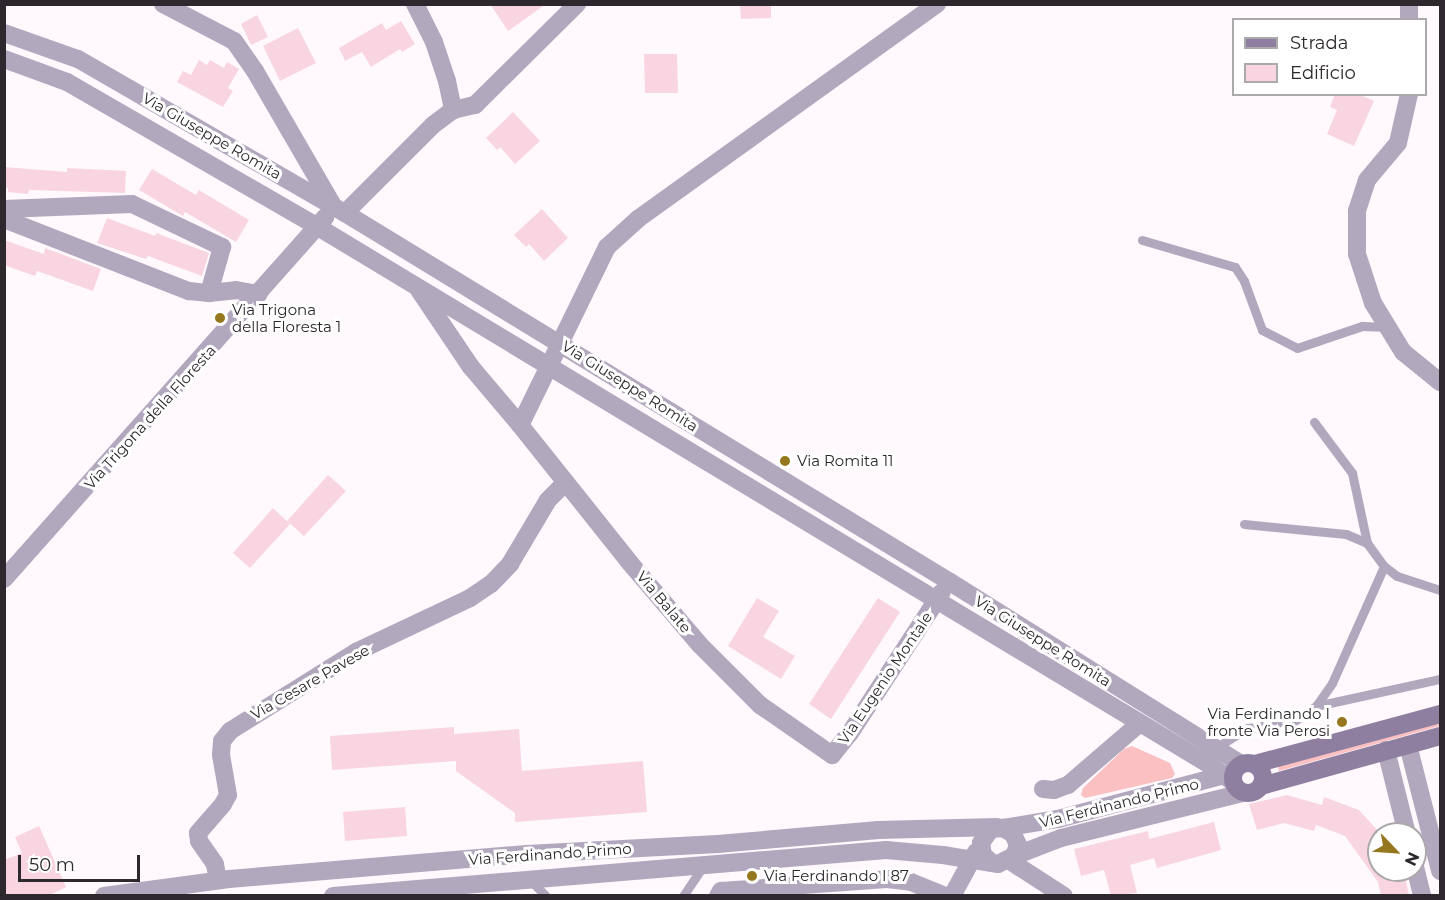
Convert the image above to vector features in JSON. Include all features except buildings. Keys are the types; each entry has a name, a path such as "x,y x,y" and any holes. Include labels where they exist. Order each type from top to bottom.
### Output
{"street":[{"path":"415,4 434,42 447,81 453,110"},
{"name":"Via Trigona della Floresta","path":"4,579 318,227 453,110 475,105 577,4"},
{"path":"520,424 607,247 638,219 937,4"},
{"path":"171,7 234,41 255,70 339,209"},
{"name":"Via Giuseppe Romita","path":"4,33 78,59 339,209 950,582 1114,686 1217,747 1238,775"},
{"name":"Via Giuseppe Romita","path":"4,59 67,82 318,227 1103,701 1167,739 1238,775"},
{"path":"67,82 78,59"},
{"path":"1409,96 1398,143 1367,180 1357,211 1357,254 1373,303 1403,352 1440,382"},
{"path":"4,209 132,204 222,247 209,293"},
{"path":"4,219 189,291 209,293 236,290 259,294"},
{"path":"415,286 429,264"},
{"name":"Via Balate","path":"415,286 471,367 700,645 760,705 832,755"},
{"name":"Via Cesare Pavese","path":"217,887 215,864 199,842 198,833 228,795 221,755 222,741 230,731 356,652 470,598 491,584 510,564 548,500 566,482"},
{"path":"860,553 872,535"},
{"name":"Via Eugenio Montale","path":"832,755 850,733 950,582"},
{"path":"1103,701 1114,686"},
{"name":"Via Ferdinando Primo","path":"333,896 465,884 487,889 529,879 896,850 971,861 1004,861 1061,838 1238,775 1440,714"},
{"path":"1043,789 1054,790 1068,785 1140,723"},
{"path":"1238,775 1263,777 1261,786 1440,736"},
{"path":"1167,739 1195,761 1199,768 1199,774 1182,787"},
{"path":"1408,745 1440,871"},
{"path":"1386,750 1404,822"},
{"name":"Via Ferdinando Primo","path":"104,896 217,887 463,859 527,854 718,844 878,830 1000,827 1058,819 1238,775"},
{"path":"1000,827 1016,839 1004,861 974,874 952,892 986,833 1000,827"},
{"path":"749,841 750,861"},
{"path":"981,843 983,855 1004,861 1064,896"},
{"path":"712,864 718,844"},
{"path":"527,854 529,879"},
{"path":"463,859 465,884"},
{"path":"718,896 721,891 887,879 952,892"}],"lane":[{"path":"1142,240 1235,267 1244,281 1262,330 1297,348 1362,326 1388,327"},
{"path":"1314,422 1352,473 1367,543 1384,566 1410,582 1440,590"},
{"path":"1244,524 1346,534 1367,543"},
{"path":"1217,747 1248,728 1293,722 1316,706 1332,683 1384,566"},
{"path":"1316,706 1440,679"},
{"path":"683,896 712,864"},
{"path":"529,879 546,896"}],"shaded area":[{"path":"1440,721 1440,726 1279,771 1278,766"},
{"path":"1132,746 1170,763 1175,774 1172,778 1085,798 1081,795 1083,788 1124,749"}],"place":[{"name":"Via Trigona della Floresta 1","path":"220,318"},
{"name":"Via Romita 11","path":"785,461"},
{"name":"Via Ferdinando I fronte Via Perosi","path":"1342,722"},
{"name":"Via Ferdinando I 87","path":"752,876"}]}
